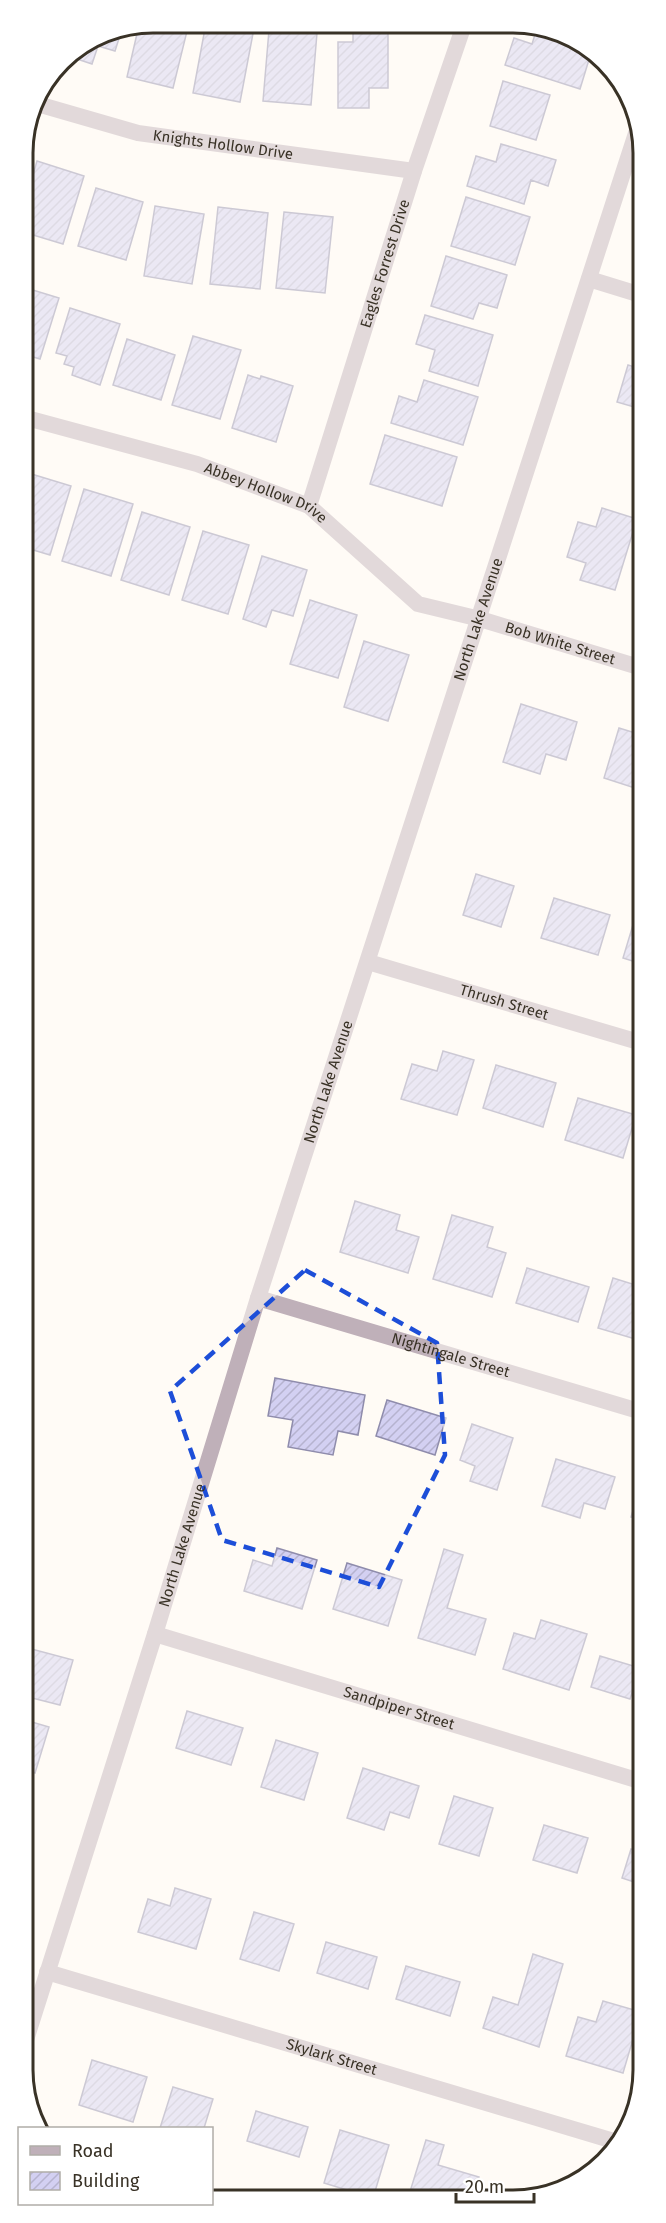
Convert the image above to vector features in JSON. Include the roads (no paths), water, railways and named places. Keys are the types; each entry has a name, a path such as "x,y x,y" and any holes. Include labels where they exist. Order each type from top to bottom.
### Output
{"street":[{"name":"Eagles Forrest Drive","path":"309,506 414,171 461,33"},
{"name":"Knights Hollow Drive","path":"43,105 138,133 414,171"},
{"name":"North Lake Avenue","path":"33,2017 156,1634 258,1298 633,143"},
{"path":"589,279 633,293"},
{"name":"Abbey Hollow Drive","path":"33,420 197,464 309,506 418,604 480,619"},
{"name":"Bob White Street","path":"480,619 633,665"},
{"name":"Thrush Street","path":"368,962 633,1040"},
{"name":"Nightingale Street","path":"258,1298 633,1409"},
{"name":"Sandpiper Street","path":"156,1634 633,1779"},
{"name":"Skylark Street","path":"47,1971 610,2140"}]}
